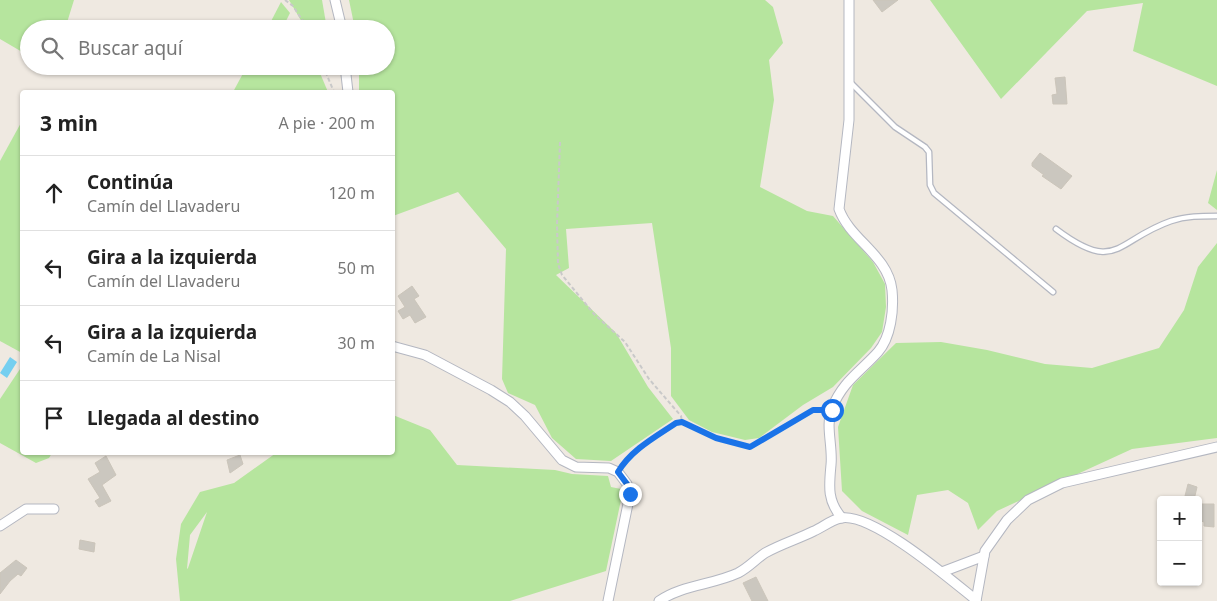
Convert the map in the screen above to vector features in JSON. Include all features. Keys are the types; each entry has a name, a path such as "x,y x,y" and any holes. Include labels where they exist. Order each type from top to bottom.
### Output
{"street":[{"path":"335,0 340,20"},
{"path":"842,518 829,497 832,462 829,419 832,410 853,375 882,348 890,325 892,306 892,292 887,273 873,252 844,221 839,208 849,120 849,0"},
{"path":"347,75 348,90"},
{"path":"395,347 425,355 510,402 526,416 562,460 576,467 609,468 618,472 627,484 630,494 608,601"},
{"path":"976,601 984,556 1007,520 1028,500 1062,483 1217,447"},
{"path":"0,526 26,509 54,509"},
{"path":"659,601 675,592 720,581 740,572 779,545 842,518 854,518 885,532 942,572 976,601"},
{"path":"942,572 984,556"}],"lane":[{"path":"849,81 895,127 926,147 929,152 930,185 934,193 1052,292"},
{"path":"1056,229 1074,242 1090,250 1107,252 1128,244 1170,221 1185,217 1217,216"}],"path":[{"path":"285,0 293,6 302,20"},
{"path":"327,75 333,90"},
{"path":"560,142 557,225 558,264 562,275 594,314 625,342 649,379 678,412 682,422"},
{"path":"618,472 624,462 641,447 676,423 682,422 716,438 750,447 813,410 832,410"}],"green space":[{"path":"0,0 74,0 68,20 20,20 20,51 0,39"},
{"path":"289,0 322,0 325,20 301,20"},
{"path":"349,0 765,0 773,7 783,43 769,60 774,100 760,187 807,211 833,216 873,262 885,284 886,307 882,332 871,348 833,387 803,405 759,438 745,440 712,432 689,420 671,396 671,348 652,223 566,229 569,268 556,275 616,333 648,387 673,419 611,461 576,459 552,438 535,405 508,393 502,379 506,249 458,192 395,215 395,90 359,90 359,75 395,75 395,20 353,20"},
{"path":"930,0 1217,0 1217,86 1133,51 1143,3 1087,11 1001,99"},
{"path":"281,2 290,13 286,20 272,20"},
{"path":"242,75 321,75 327,90 234,90"},
{"path":"20,125 20,352 0,341 0,161"},
{"path":"1217,170 1217,210 1208,203"},
{"path":"1217,243 1217,438 1132,449 997,511 978,530 968,503 948,490 917,495 908,535 862,511 842,491 838,427 853,385 896,343 941,342 987,350 1045,364 1092,368 1159,348 1184,310 1198,267"},
{"path":"20,369 20,454 0,443 0,399"},
{"path":"395,416 430,430 457,465 555,470 572,474 608,476 611,487 621,489 621,500 606,571 510,601 180,601 176,559 181,524 200,492 234,483 273,455 395,455","holes":["207,512 188,568 190,535"]},
{"path":"22,455 51,455 49,458 36,463"}],"water":[{"path":"10,357 17,362 7,378 0,373"}],"building":[{"path":"873,0 898,0 882,12"},
{"path":"1065,77 1067,104 1053,104 1052,95 1057,94 1055,78"},
{"path":"1040,153 1072,176 1061,189 1042,176 1044,175 1032,166 1032,163"},
{"path":"412,286 419,296 414,299 426,317 415,323 410,315 403,319 398,311 405,307 398,296"},
{"path":"240,455 243,464 230,473 227,460"},
{"path":"106,456 116,475 102,485 111,501 99,507 95,501 100,498 88,479 100,472 95,463"},
{"path":"1188,484 1197,487 1195,496 1185,496"},
{"path":"1202,504 1214,504 1214,527 1204,526 1204,522 1202,521"},
{"path":"80,540 95,543 94,552 79,549"},
{"path":"16,560 27,568 21,576 18,574 10,581 0,594 0,573"},
{"path":"756,577 768,601 752,601 743,583"}],"route":[{"path":"630,494 627,484 618,472 624,462 641,447 676,423 682,422 716,438 750,447 756,446 813,410 832,410"}]}
